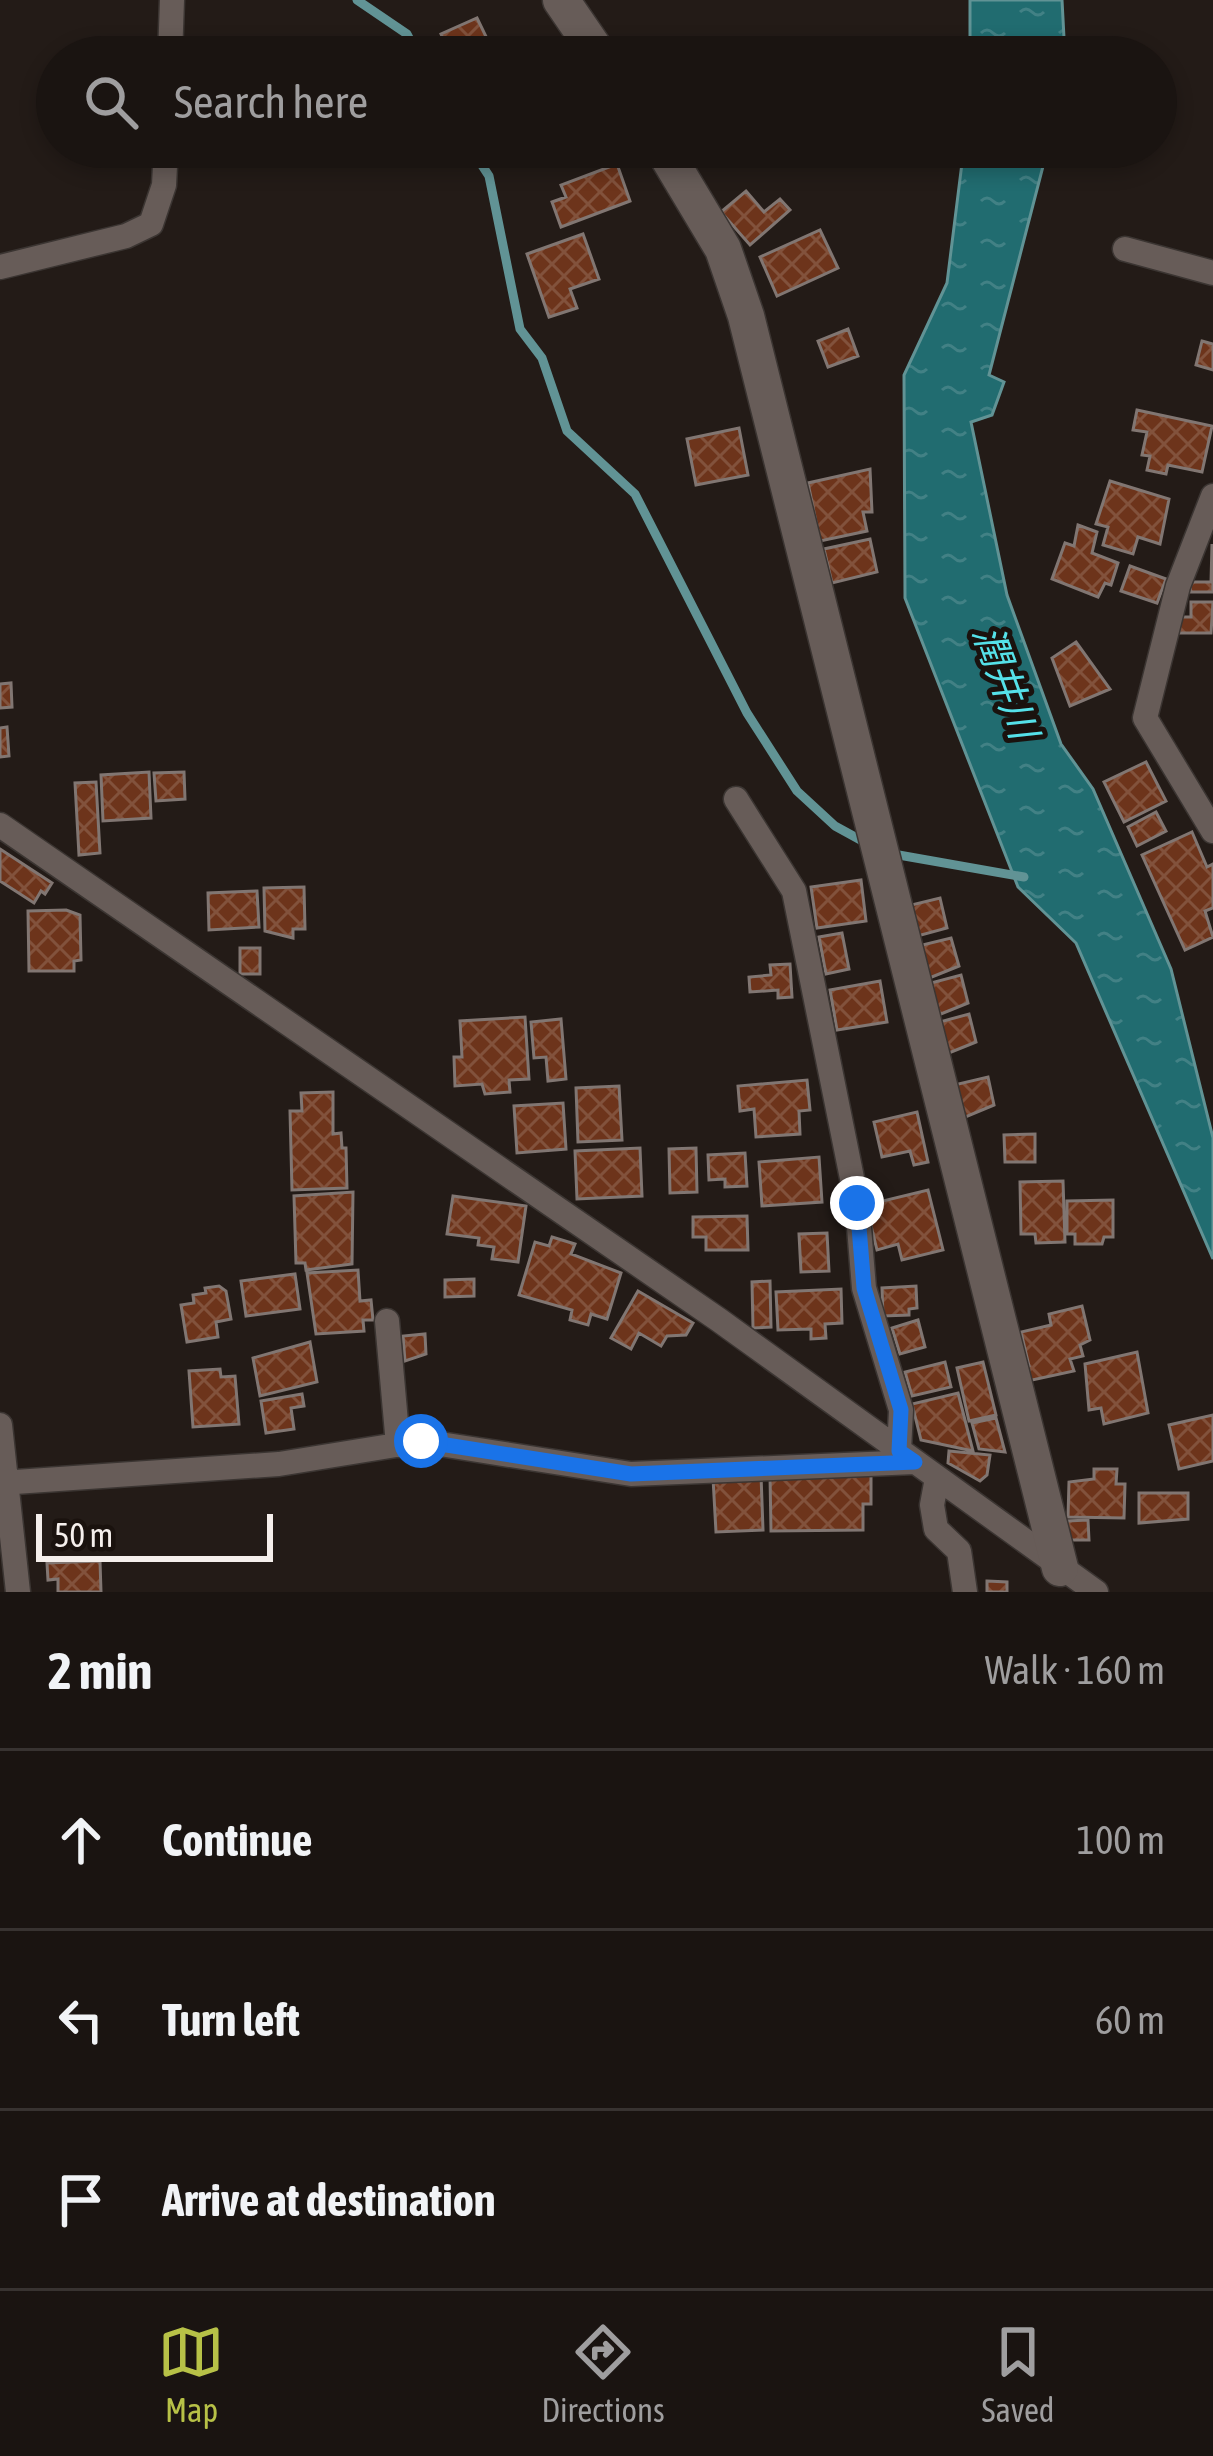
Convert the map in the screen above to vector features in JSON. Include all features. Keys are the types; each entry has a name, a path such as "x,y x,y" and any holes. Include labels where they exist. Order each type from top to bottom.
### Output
{"street":[{"path":"171,36 172,0"},
{"path":"561,0 586,36"},
{"path":"0,267 126,236 151,224 165,168"},
{"path":"675,168 723,249 746,316 1060,1568"},
{"path":"1125,249 1213,272"},
{"path":"1213,496 1178,586 1145,718 1213,831"},
{"path":"736,799 794,891 857,1203 864,1288 901,1410 907,1456"},
{"path":"0,826 719,1320 1096,1592"},
{"path":"387,1321 398,1445"},
{"path":"0,1425 18,1592"},
{"path":"4,1485 279,1464 421,1441 631,1474 907,1456"},
{"path":"937,1478 932,1505 936,1529 958,1551 965,1592"}],"water":[{"path":"970,0 1062,0 1064,36 970,36"},
{"name":"潤井川","path":"961,168 1043,168 989,375 1004,382 992,415 971,422 1007,595 1061,744 1093,789 1171,969 1213,1138 1213,1259 1076,943 1018,887 905,598 904,375 947,283"}],"building":[{"path":"477,18 486,36 442,36"},
{"path":"618,168 630,201 561,227 552,202 566,197 561,185"},
{"path":"746,191 764,212 780,199 790,210 750,245 721,212"},
{"path":"820,230 838,268 777,296 760,257"},
{"path":"583,234 599,279 570,289 577,308 549,317 527,254"},
{"path":"848,329 858,356 828,367 818,341"},
{"path":"1202,341 1213,344 1213,370 1196,365"},
{"path":"1137,410 1212,426 1202,472 1168,465 1166,474 1147,470 1150,456 1142,455 1147,432 1133,430"},
{"path":"739,428 748,475 696,485 687,439"},
{"path":"870,469 872,512 863,512 867,531 820,541 808,483"},
{"path":"1110,481 1169,499 1160,544 1138,537 1133,554 1103,545 1108,527 1096,524"},
{"path":"1078,525 1097,532 1092,553 1118,563 1111,585 1105,583 1098,597 1052,579 1065,543 1074,546"},
{"path":"870,539 877,572 832,583 824,549"},
{"path":"1212,544 1213,592 1190,592 1191,582 1211,582"},
{"path":"1130,566 1166,579 1157,603 1121,591"},
{"path":"1191,602 1213,602 1211,633 1179,633 1179,617 1191,617"},
{"path":"1076,642 1110,689 1070,706 1052,658"},
{"path":"11,683 12,707 0,708 0,684"},
{"path":"7,727 9,756 0,757 0,728"},
{"path":"1146,762 1166,801 1124,822 1104,782"},
{"path":"149,772 151,818 103,821 101,775"},
{"path":"184,772 185,799 156,801 154,773"},
{"path":"96,782 100,853 79,855 75,783"},
{"path":"1156,812 1166,831 1137,846 1128,827"},
{"path":"1192,832 1207,867 1213,864 1213,908 1205,911 1213,937 1185,950 1142,855"},
{"path":"0,849 52,883 34,903 0,881"},
{"path":"861,880 866,921 817,928 811,887"},
{"path":"304,887 305,929 293,929 293,938 265,931 264,888"},
{"path":"257,891 259,927 209,930 208,893"},
{"path":"940,898 947,928 914,937 907,906"},
{"path":"66,910 80,915 81,960 74,961 74,971 29,971 28,911"},
{"path":"842,933 849,969 826,974 819,937"},
{"path":"951,938 959,966 927,979 918,946"},
{"path":"240,948 260,948 260,974 240,974"},
{"path":"790,964 792,997 778,998 778,990 750,992 749,977 771,975 770,965"},
{"path":"961,975 968,1003 936,1016 927,984"},
{"path":"880,981 887,1022 837,1030 830,990"},
{"path":"969,1014 976,1042 944,1055 936,1023"},
{"path":"525,1017 529,1079 509,1080 510,1092 485,1094 482,1084 455,1086 454,1057 462,1057 460,1021"},
{"path":"561,1019 566,1079 548,1081 546,1057 534,1058 531,1022"},
{"path":"988,1077 994,1105 963,1118 954,1085"},
{"path":"807,1080 810,1110 799,1111 800,1134 756,1137 754,1109 740,1111 738,1086"},
{"path":"619,1086 622,1140 578,1142 576,1088"},
{"path":"333,1092 333,1134 341,1133 342,1148 346,1148 347,1188 292,1190 290,1111 302,1111 301,1093"},
{"path":"563,1103 566,1149 517,1153 514,1106"},
{"path":"917,1112 928,1162 914,1165 910,1151 882,1157 874,1122"},
{"path":"1035,1134 1035,1162 1005,1162 1004,1135"},
{"path":"640,1148 642,1196 577,1199 575,1151"},
{"path":"696,1148 697,1192 670,1193 669,1149"},
{"path":"745,1153 747,1186 725,1187 725,1179 709,1180 708,1155"},
{"path":"819,1157 822,1202 762,1206 759,1162"},
{"path":"1063,1181 1065,1242 1036,1243 1035,1234 1021,1234 1020,1182"},
{"path":"928,1190 943,1250 902,1260 898,1244 877,1250 866,1205"},
{"path":"353,1192 352,1264 306,1270 305,1263 296,1263 294,1196"},
{"path":"453,1196 526,1206 518,1262 492,1259 494,1247 478,1245 479,1238 447,1234"},
{"path":"1113,1200 1113,1237 1104,1237 1102,1244 1075,1244 1075,1234 1067,1234 1067,1201"},
{"path":"747,1216 748,1250 706,1250 706,1237 693,1237 693,1217"},
{"path":"827,1233 829,1271 801,1272 799,1234"},
{"path":"552,1237 575,1244 571,1254 621,1273 607,1319 591,1314 588,1325 570,1320 572,1310 519,1295 535,1242 549,1246"},
{"path":"358,1270 360,1301 371,1300 373,1320 363,1320 364,1331 316,1334 307,1273"},
{"path":"295,1274 300,1309 246,1316 241,1281"},
{"path":"474,1279 474,1296 445,1297 445,1280"},
{"path":"770,1281 771,1327 753,1328 752,1282"},
{"path":"219,1286 226,1291 231,1319 216,1322 218,1337 187,1342 181,1305 194,1303 193,1295 206,1293 205,1288"},
{"path":"916,1286 917,1308 909,1309 909,1315 883,1316 882,1288"},
{"path":"841,1289 842,1323 825,1324 826,1338 811,1339 811,1329 778,1330 776,1292"},
{"path":"638,1291 693,1323 686,1335 667,1336 661,1346 639,1333 631,1349 611,1338"},
{"path":"1082,1306 1090,1340 1080,1345 1083,1356 1070,1359 1074,1371 1023,1382 1020,1369 1029,1366 1021,1332 1051,1325 1049,1314"},
{"path":"918,1320 925,1347 900,1354 892,1328"},
{"path":"425,1334 426,1354 405,1361 403,1336"},
{"path":"310,1342 317,1382 260,1396 253,1358"},
{"path":"1137,1352 1148,1413 1104,1424 1101,1408 1089,1410 1085,1364"},
{"path":"945,1362 951,1387 912,1396 905,1372"},
{"path":"983,1362 996,1415 969,1421 957,1368"},
{"path":"220,1369 221,1377 235,1376 239,1424 193,1427 189,1371"},
{"path":"958,1393 973,1451 921,1440 912,1404"},
{"path":"302,1394 304,1406 291,1408 294,1429 266,1433 261,1401"},
{"path":"1213,1415 1213,1461 1179,1469 1169,1425"},
{"path":"996,1418 1005,1452 979,1449 972,1423"},
{"path":"949,1451 990,1455 987,1475 980,1481 948,1463"},
{"path":"1094,1469 1117,1469 1116,1484 1125,1484 1124,1518 1068,1517 1069,1482 1094,1479"},
{"path":"871,1474 871,1504 863,1504 863,1530 771,1531 770,1476"},
{"path":"761,1475 763,1530 716,1532 713,1478"},
{"path":"1139,1493 1188,1493 1188,1519 1139,1523"},
{"path":"1088,1520 1089,1540 1067,1540 1067,1521"},
{"path":"100,1561 101,1592 58,1592 58,1579 48,1580 47,1563"},
{"path":"987,1581 1007,1582 1007,1592 987,1592"}],"waterway":[{"path":"357,0 408,36"},
{"path":"484,168 520,329 542,358 567,431 635,494 747,713 797,791 835,826 866,843"},
{"path":"893,854 1024,877"}],"route":[{"path":"421,1441 631,1474 915,1462 899,1451 901,1410 864,1288 857,1203"}]}
